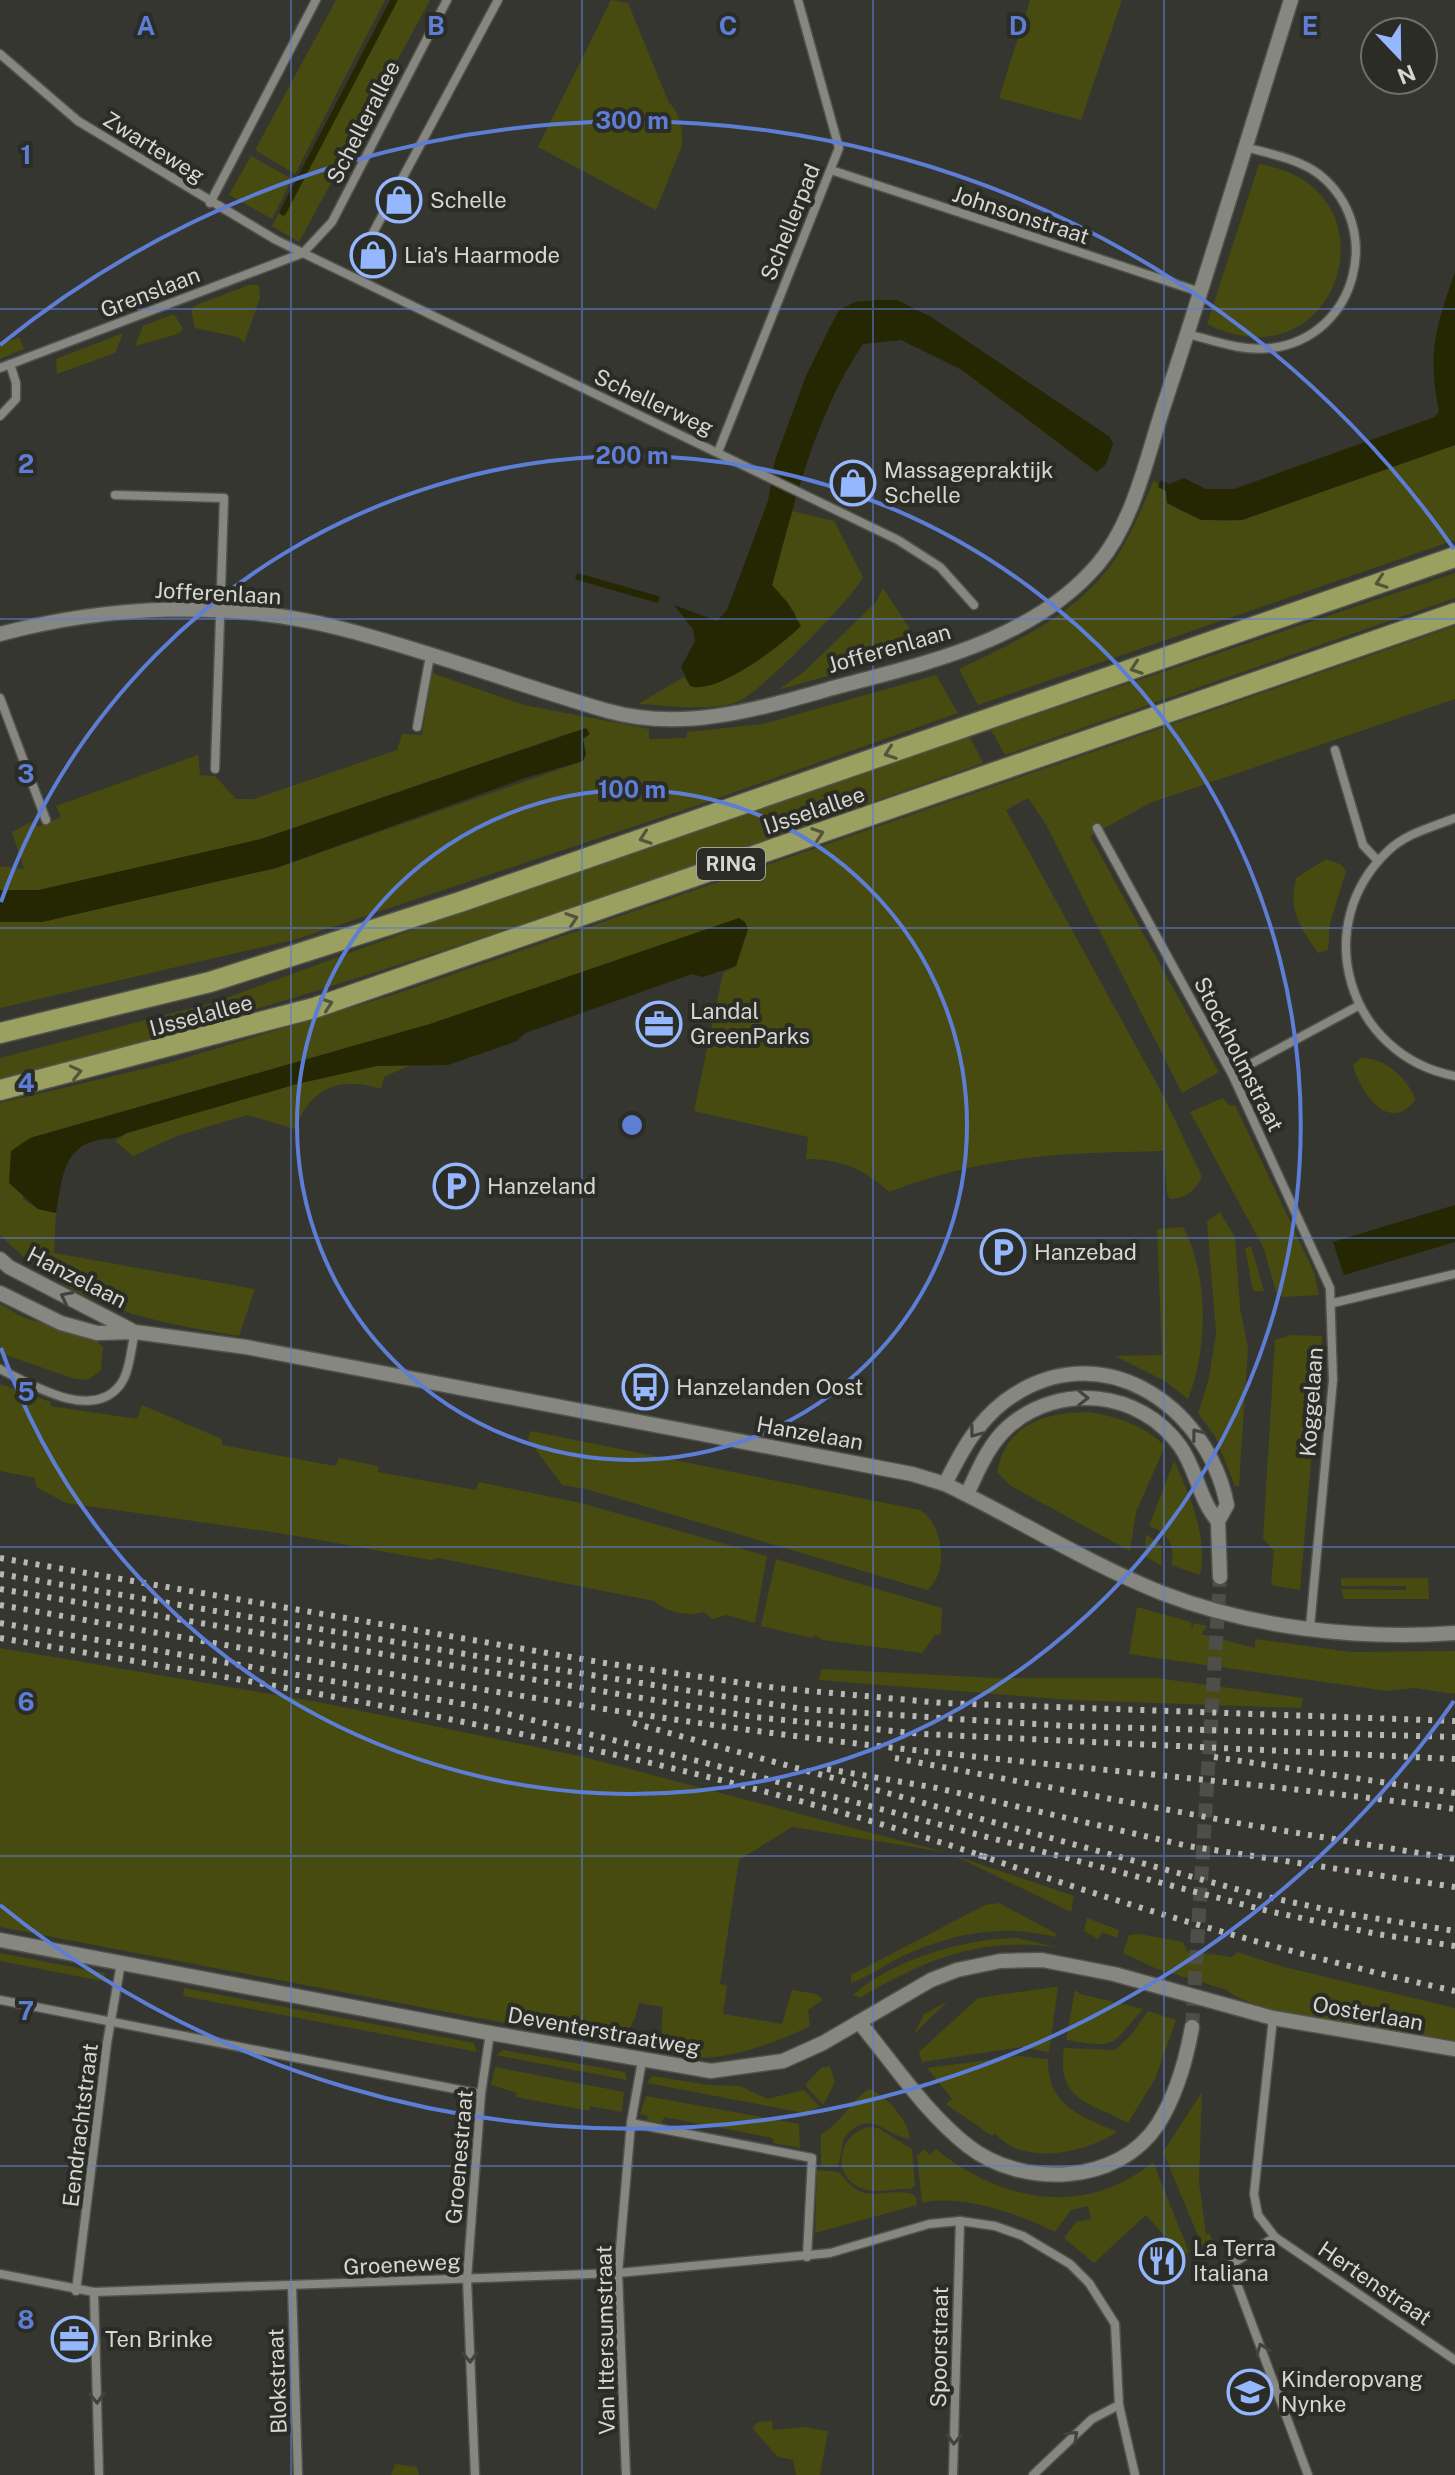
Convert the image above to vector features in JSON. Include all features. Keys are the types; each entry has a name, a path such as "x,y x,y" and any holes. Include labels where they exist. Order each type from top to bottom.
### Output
{"main road":[{"name":"IJsselallee","path":"0,1033 210,982 446,907 1455,557"},
{"name":"IJsselallee","path":"0,1090 314,1008 1455,613"}],"street":[{"path":"210,203 316,0"},
{"name":"Schellerallee","path":"303,253 332,222 447,0"},
{"path":"367,244 498,0"},
{"name":"Schellerpad","path":"718,452 839,148 798,0"},
{"name":"Jofferenlaan","path":"0,634 92,614 219,611 337,628 614,713 676,720 737,714 924,662 998,637 1043,612 1098,563 1121,529 1188,334 1291,0"},
{"name":"Zwarteweg","path":"0,54 78,121 210,203 303,253"},
{"path":"1188,334 1242,347 1289,345 1327,322 1352,283 1357,249 1344,203 1320,175 1245,147"},
{"name":"Johnsonstraat","path":"831,170 1200,292"},
{"name":"Grenslaan","path":"0,368 303,253"},
{"name":"Schellerweg","path":"303,253 763,472 913,548 940,567 974,605"},
{"path":"0,416 16,399 16,383 10,364"},
{"path":"115,495 224,498 215,769"},
{"path":"417,727 430,656"},
{"path":"0,698 46,820"},
{"path":"1335,750 1363,845 1378,861"},
{"path":"1455,818 1408,836 1378,861 1364,883 1351,915 1345,948 1348,979 1358,1006 1402,1054 1419,1066 1455,1076"},
{"name":"Stockholmstraat","path":"1097,828 1232,1074 1317,1253 1333,1303"},
{"path":"1232,1074 1358,1006"},
{"name":"Hanzelaan","path":"0,1259 9,1267 135,1332"},
{"path":"1333,1303 1455,1274"},
{"name":"Hanzelaan","path":"0,1293 61,1323 97,1333 135,1332 246,1347 912,1474 967,1494 1159,1591 1259,1621 1355,1633 1455,1633"},
{"name":"Koggelaan","path":"1310,1627 1333,1380 1333,1303"},
{"name":"Hanzelaan","path":"0,1369 63,1397 86,1401 109,1395 120,1385 135,1332"},
{"path":"945,1484 968,1440 1007,1400 1046,1381 1099,1376 1135,1385 1159,1396 1193,1427 1214,1459 1227,1505 1218,1521 1220,1577"},
{"path":"967,1494 994,1442 1016,1421 1055,1401 1092,1397 1129,1406 1146,1414 1168,1432 1186,1456 1206,1508 1218,1521"},
{"name":"Deventerstraatweg","path":"0,1940 490,2033 711,2071 761,2067 802,2053 901,1995 957,1970 1000,1961 1042,1960 1114,1974 1273,2018"},
{"name":"Eendrachtstraat","path":"76,2291 110,2022 121,1963"},
{"path":"0,2000 481,2094"},
{"path":"1273,2018 1254,2194 1258,2215 1275,2237 1230,2265 1308,2475"},
{"name":"Oosterlaan","path":"1273,2018 1455,2049"},
{"path":"859,2022 929,2109 969,2146 993,2163 1020,2171 1060,2176 1094,2170 1123,2156 1157,2126 1178,2084 1192,2027"},
{"name":"Groenestraat","path":"475,2475 467,2279 481,2094 490,2033"},
{"name":"Van Ittersumstraat","path":"626,2475 618,2273 631,2123 642,2061"},
{"path":"631,2123 812,2158 807,2257"},
{"name":"Groeneweg","path":"0,2274 76,2291 94,2292 618,2273 807,2257 929,2224 960,2221 995,2226 1023,2236 1070,2264 1089,2283 1108,2311 1115,2324 1119,2405 1135,2475"},
{"name":"Spoorstraat","path":"953,2475 960,2221"},
{"name":"Hertenstraat","path":"1275,2237 1455,2360"},
{"name":"Blokstraat","path":"292,2286 298,2475"},
{"path":"94,2292 99,2475"},
{"path":"1033,2475 1092,2419 1119,2405"}],"shaded area":[{"path":"336,0 385,0 295,174 255,150"},
{"path":"390,0 430,0 299,242 272,226"},
{"path":"611,0 628,3 680,123 682,146 656,210 538,147"},
{"path":"1030,0 1122,0 1081,120 999,98"},
{"path":"251,156 292,179 272,219 229,195"},
{"path":"1259,164 1303,180 1330,208 1340,242 1336,277 1320,308 1291,330 1253,337 1207,324"},
{"path":"1455,272 1455,445 1242,520 1201,520 1167,503 1166,491 1158,487 1161,480 1169,484 1184,478 1206,489 1234,489 1435,417 1439,411 1435,390 1435,340"},
{"path":"249,285 259,285 260,298 244,343 238,337 195,328 191,309 194,306"},
{"path":"897,300 931,317 1110,437 1113,444 1106,464 1097,472 962,370 901,340 863,344 846,371 819,430 772,585 788,603 801,626 764,656 732,676 716,684 690,686 681,667 695,641 693,629 674,605 717,621 727,610 768,501 775,460 806,376 827,333 839,310 855,302"},
{"path":"174,314 183,329 178,334 135,346 143,326"},
{"path":"123,333 115,353 57,374 56,359"},
{"path":"19,337 24,349 0,359 0,345"},
{"path":"1455,445 1455,540 978,705 959,669 1028,634 1090,589 1122,548 1154,480 1166,491 1167,503 1186,513 1203,519 1242,520"},
{"path":"792,511 834,521 863,577 856,588 783,665 737,702 700,707 638,704 684,677 690,685 796,614 772,586"},
{"path":"1455,573 1455,598 1005,755 991,730"},
{"path":"883,588 923,649 778,690 804,672 876,602"},
{"path":"1455,626 1455,699 1150,803 1090,836 1219,1072 1182,1093 1044,821 1028,798 1006,810 1164,1097 1202,1177 1193,1190 1181,1197 1170,1199 1167,1193 1163,1151 1024,1158 958,1170 889,1192 871,1177 851,1167 806,1159 808,1137 694,1111 723,973 736,966 739,919 430,1024 30,1138 23,1199 38,1209 56,1213 54,1253 255,1289 239,1336 172,1324 110,1306 54,1279 0,1235 0,1103 172,1062 396,994"},
{"path":"432,673 524,705 649,729 649,739 686,738 687,732 763,724 936,675 958,713 707,802 297,939 0,1008 0,922 42,922 276,868 583,761 577,732 567,734 261,839 39,890 0,890 0,866 24,869 12,832 33,821 38,827 61,817 56,806 198,755 200,775 215,776 236,799 254,799 397,750 402,734 422,735"},
{"path":"586,728 590,734 583,739 586,754 583,761 525,778 276,868 42,922 0,922 0,890 39,890 261,839"},
{"path":"970,737 983,763 373,973 125,1046 0,1078 0,1058 215,1002 587,866"},
{"path":"1326,859 1342,865 1346,872 1330,923 1328,950 1318,953 1297,918 1294,890 1296,878"},
{"path":"739,918 748,929 736,966 703,977 692,974 525,1033 517,1041 448,1065 377,1066 297,1084 118,1137 91,1142 74,1153 68,1162 56,1213 38,1209 9,1183 11,1151 30,1138 430,1024"},
{"path":"1361,1058 1387,1065 1407,1084 1415,1100 1405,1110 1395,1113 1377,1106 1362,1087 1353,1065"},
{"path":"413,1064 384,1077 381,1089 366,1085 340,1085 318,1094 309,1103 295,1129 247,1115 177,1136 133,1156 115,1141 127,1133 307,1079 343,1071"},
{"path":"1223,1098 1230,1106 1235,1105 1314,1272 1319,1295 1283,1297 1276,1292 1264,1249 1190,1112"},
{"path":"1455,1205 1455,1242 1344,1275 1333,1242"},
{"path":"1220,1212 1235,1237 1240,1308 1248,1348 1239,1486 1235,1486 1215,1436 1198,1413 1209,1378 1216,1332 1207,1221"},
{"path":"1183,1227 1198,1267 1203,1312 1199,1358 1188,1399 1165,1381 1115,1356 1162,1355 1157,1229"},
{"path":"1251,1246 1264,1291 1253,1291 1245,1248"},
{"path":"0,1304 22,1317 94,1339 103,1347 101,1371 87,1380 75,1379 0,1353"},
{"path":"1291,1335 1322,1336 1300,1590 1271,1585 1274,1551 1263,1538 1275,1340"},
{"path":"0,1384 51,1402 50,1406 137,1419 142,1405 222,1439 222,1445 335,1466 339,1458 378,1466 378,1472 476,1490 479,1482 581,1503 767,1556 755,1623 726,1615 713,1619 703,1612 677,1612 654,1601 438,1558 431,1560 285,1534 66,1503 36,1487 35,1478 0,1471"},
{"path":"1088,1412 1129,1423 1165,1446 1136,1512 1130,1551 1011,1486 997,1472 1009,1442 1030,1424 1057,1415"},
{"path":"531,1431 920,1510 934,1526 938,1537 941,1548 939,1572 927,1590 586,1489 562,1485 528,1439"},
{"path":"1174,1461 1200,1531 1200,1575 1171,1565 1169,1541 1149,1526"},
{"path":"1146,1534 1161,1546 1162,1566 1145,1556"},
{"path":"776,1559 942,1608 941,1634 935,1635 922,1653 823,1640 814,1635 812,1638 761,1626"},
{"path":"1341,1578 1428,1578 1429,1599 1344,1599 1341,1589 1406,1590 1406,1586 1341,1586"},
{"path":"1137,1607 1191,1622 1192,1629 1194,1623 1207,1626 1201,1634 1255,1648 1255,1639 1351,1652 1455,1651 1455,1694 1414,1688 1387,1691 1129,1654"},
{"path":"0,1648 323,1703 584,1757 944,1852 792,1827 739,1860 720,1984 727,1986 723,2014 782,2024 792,1990 816,1994 823,2000 808,2010 810,2026 756,2048 710,2057 690,2057 674,2051 664,2038 661,2026 663,2007 639,2003 627,2031 616,2038 600,2041 0,1927"},
{"path":"821,1669 996,1678 1156,1678 1303,1698 1301,1708 1070,1700 819,1680"},
{"path":"953,1855 1074,1896 1071,1912"},
{"path":"999,1903 1057,1934 1055,1937 996,1931 957,1937 919,1949 851,1983 851,1975 985,1905"},
{"path":"1087,1918 1119,1930 1117,1938 1102,1932 1098,1939 1084,1931"},
{"path":"1129,1935 1183,1942 1187,1951 1232,1957 1237,1952 1284,1967 1455,2008 1455,2040 1299,2016 1242,2000 1227,1990 1155,1968 1123,1953"},
{"path":"1017,1938 1059,1948 1005,1945 980,1948 907,1972 860,1998 853,1995 888,1971 930,1953 975,1942"},
{"path":"0,1953 104,1973 107,1982 0,1961"},
{"path":"1058,1987 1049,2052 1022,2047 922,2062 919,2052 978,1998"},
{"path":"184,1988 474,2043 477,2052 183,1996"},
{"path":"1075,1990 1080,1994 1143,2009 1112,2042 1096,2044 1066,2040"},
{"path":"948,2001 914,2034 924,2014"},
{"path":"1148,2011 1176,2020 1155,2079 1128,2123 1089,2104 1071,2089 1065,2079 1064,2048 1115,2050 1132,2034"},
{"path":"503,2050 625,2072 627,2080 495,2055"},
{"path":"1020,2056 1048,2059 1049,2075 1060,2099 1079,2114 1117,2132 1072,2151 1037,2153 1021,2150 1007,2144 995,2133 992,2136 946,2104 952,2099 927,2068"},
{"path":"830,2066 835,2082 823,2105 805,2085 821,2068"},
{"path":"495,2067 624,2092 622,2112 590,2106 589,2111 516,2097 517,2093 491,2085"},
{"path":"652,2076 709,2085 740,2086 767,2099 804,2090 820,2107 804,2113 647,2083"},
{"path":"869,2089 896,2110 906,2125 910,2139 877,2125 862,2124 844,2138 838,2167 821,2167 821,2134"},
{"path":"1202,2092 1199,2182 1206,2234 1210,2234 1214,2246 1204,2250 1163,2152"},
{"path":"646,2096 799,2124 800,2148 773,2143 773,2138 664,2117 662,2123 647,2120 648,2116 640,2114"},
{"path":"869,2127 878,2128 912,2149 915,2185 911,2189 867,2190 851,2182 845,2174 842,2155 845,2146 850,2138"},
{"path":"924,2149 930,2155 936,2149 987,2181 1014,2191 1042,2196 1071,2197 1099,2191 1126,2180 1153,2162 1189,2252 1182,2256 1146,2215 1094,2263 1064,2238 1076,2222 1091,2219 1088,2206 1071,2210 1055,2232 1008,2212 972,2203 922,2203 917,2156"},
{"path":"817,2170 839,2172 863,2193 910,2193 916,2197 917,2205 815,2233"},
{"path":"772,2421 773,2430 804,2427 828,2431 820,2475 796,2475 793,2460 778,2457 752,2428 758,2422"},
{"path":"395,2464 417,2467 419,2475 391,2475"}],"waterway":[{"path":"283,212 394,0"},
{"path":"579,577 656,599"}],"tunnel":[{"path":"1192,2027 1220,1577"}],"railway":[{"path":"0,1558 605,1663 777,1688 942,1703 1455,1721"},
{"path":"0,1574 803,1709 1066,1726 1455,1737"},
{"path":"0,1589 754,1717 923,1734 1455,1759"},
{"path":"0,1605 675,1720 857,1744 1455,1809"},
{"path":"0,1623 480,1707 706,1763 1268,1911 1377,1934 1455,1946"},
{"path":"0,1638 374,1704 622,1756 868,1820 989,1858"},
{"path":"633,1723 1258,1895 1348,1914 1455,1931"},
{"path":"1214,1757 1455,1793"},
{"path":"895,1758 1243,1824 1455,1859"},
{"path":"827,1769 937,1788 1188,1846 1455,1887"},
{"path":"979,1855 1215,1930 1455,1991"}],"place":[{"name":"Schelle","path":"399,200"},
{"name":"Lia's Haarmode","path":"373,255"},
{"name":"Massagepraktijk Schelle","path":"853,483"},
{"name":"Landal GreenParks","path":"659,1024"},
{"name":"Hanzeland","path":"456,1186"},
{"name":"Hanzebad","path":"1003,1252"},
{"name":"Hanzelanden Oost","path":"645,1387"},
{"name":"La Terra Italiana","path":"1162,2261"},
{"name":"Ten Brinke","path":"74,2339"},
{"name":"Kinderopvang Nynke","path":"1250,2392"}]}
